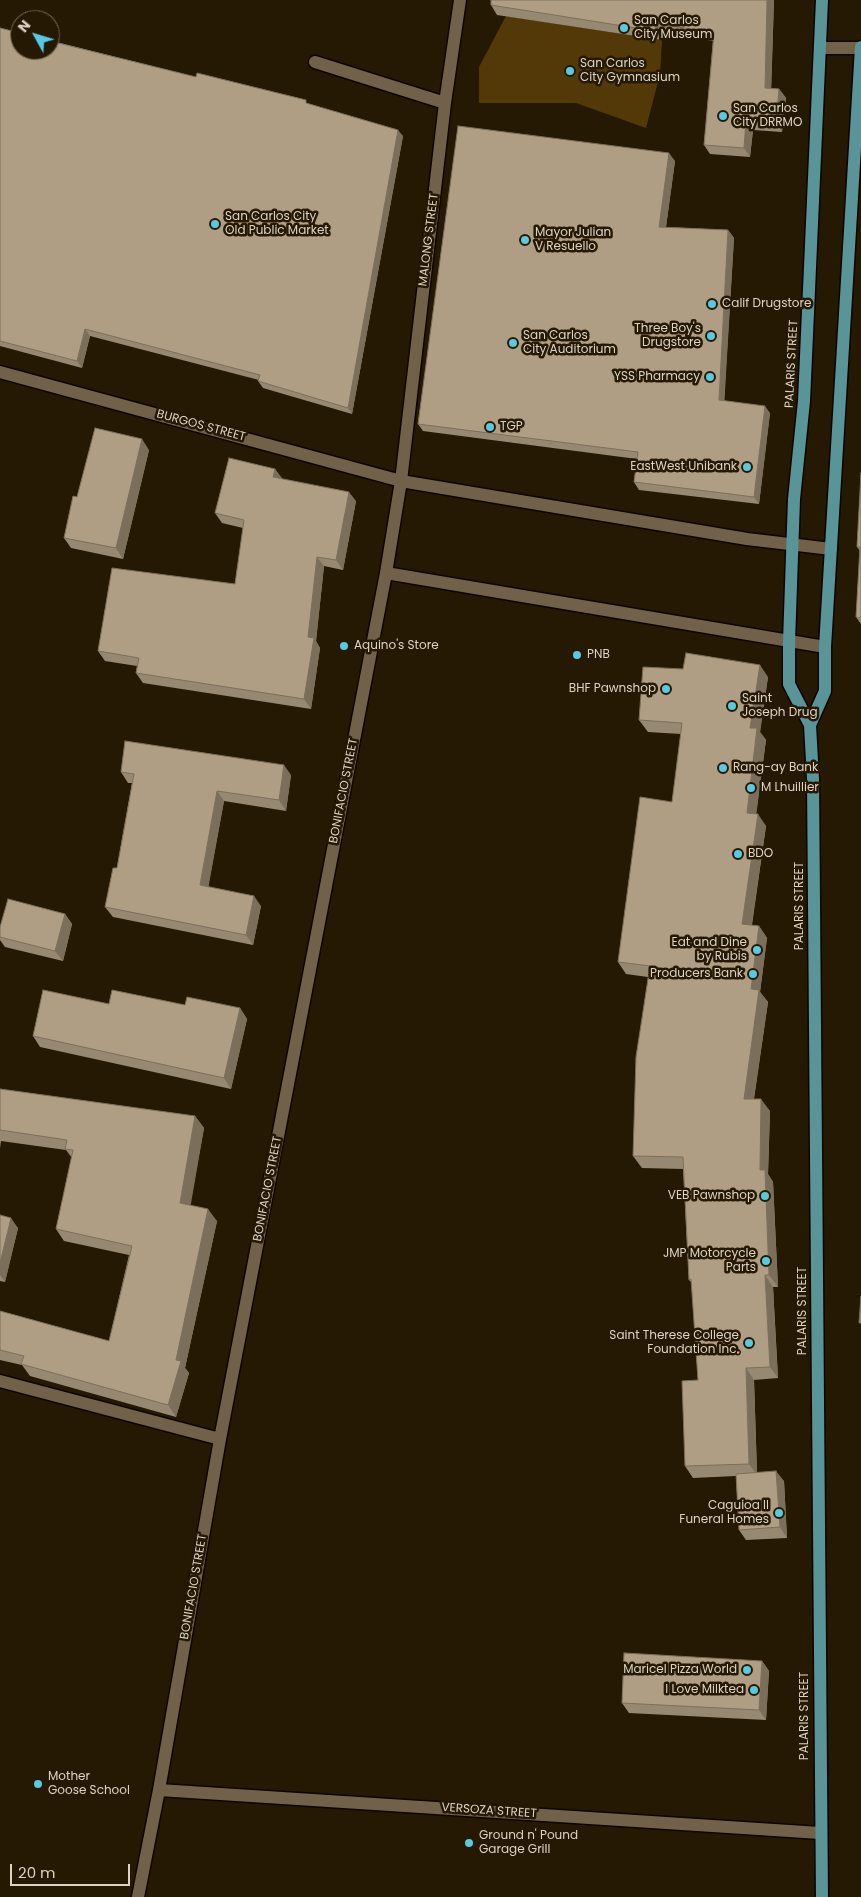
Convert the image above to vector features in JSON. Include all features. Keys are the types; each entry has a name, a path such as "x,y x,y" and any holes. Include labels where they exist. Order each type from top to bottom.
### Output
{"main road":[{"name":"PALARIS STREET","path":"822,0 804,402 794,499 789,642 789,684 810,725 813,789 822,1897"},
{"name":"PALARIS STREET","path":"810,725 825,691 825,647 861,48"}],"street":[{"name":"MALONG STREET","path":"401,481 445,103 460,0"},
{"path":"820,48 861,48"},
{"path":"315,62 445,103"},
{"name":"BURGOS STREET","path":"0,372 401,481 792,545 831,549"},
{"name":"BONIFACIO STREET","path":"138,1897 159,1790 220,1439 386,573 401,481"},
{"path":"386,573 825,647"},
{"path":"0,1381 220,1439"},
{"name":"VERSOZA STREET","path":"159,1790 820,1833"}],"shaded area":[{"name":"San Carlos City Gymnasium","path":"506,16 662,40 660,74 646,128 576,103 479,103 479,67"}],"building":[{"path":"491,0 767,0 765,88 779,89 776,123 746,121 744,148 704,145 714,33 656,23 655,31 491,5"},
{"path":"0,28 10,30 10,60 60,60 60,43 196,77 197,73 306,100 306,103 398,130 348,408 258,381 260,375 85,329 77,361 0,341"},
{"name":"San Carlos City Auditorium","path":"458,126 669,153 659,227 728,230 719,400 765,406 754,497 634,482 638,452 418,424"},
{"path":"95,428 142,439 116,548 64,538 73,496 77,497"},
{"path":"229,458 275,469 273,477 349,492 336,560 317,557 308,637 314,638 304,699 136,673 139,658 98,651 112,568 235,584 244,520 215,513"},
{"path":"861,473 861,618 856,617 860,547 857,547"},
{"path":"686,653 760,665 750,728 757,728 747,813 758,814 742,924 759,926 751,989 759,990 744,1099 761,1099 760,1170 765,1170 769,1275 765,1275 770,1367 746,1368 749,1464 685,1466 682,1381 698,1380 691,1279 689,1280 683,1157 633,1156 636,1057 650,966 618,962 640,797 672,802 682,723 639,720 643,667 683,669"},
{"path":"125,741 284,765 279,800 217,791 200,885 254,896 246,935 105,907 113,868 117,868 134,774 121,772"},
{"path":"8,899 65,914 55,951 0,937 0,927"},
{"path":"43,990 109,1004 112,990 185,1005 187,997 240,1008 224,1078 33,1036"},
{"path":"0,1089 195,1116 180,1203 208,1209 176,1360 181,1361 168,1405 21,1364 24,1356 0,1350 0,1311 109,1341 132,1246 56,1229 73,1150 65,1149 67,1140 0,1130"},
{"path":"0,1215 11,1218 0,1263"},
{"path":"861,1296 861,1323 859,1323"},
{"path":"776,1471 780,1527 739,1530 736,1474"},
{"path":"624,1653 762,1661 759,1710 622,1703"}],"place":[{"name":"San Carlos City Museum","path":"624,28"},
{"name":"San Carlos City Gymnasium","path":"570,71"},
{"name":"San Carlos City DRRMO","path":"723,116"},
{"name":"San Carlos City Old Public Market","path":"215,224"},
{"name":"Mayor Julian V Resuello","path":"525,240"},
{"name":"Calif Drugstore","path":"712,304"},
{"name":"Three Boy's Drugstore","path":"711,336"},
{"name":"San Carlos City Auditorium","path":"513,343"},
{"name":"YSS Pharmacy","path":"710,377"},
{"name":"TGP","path":"490,427"},
{"name":"EastWest Unibank","path":"747,467"},
{"name":"Aquino's Store","path":"344,646"},
{"name":"PNB","path":"577,655"},
{"name":"BHF Pawnshop","path":"666,689"},
{"name":"Saint Joseph Drug","path":"732,706"},
{"name":"Rang-ay Bank","path":"723,768"},
{"name":"M Lhuillier","path":"751,788"},
{"name":"BDO","path":"738,854"},
{"name":"Eat and Dine by Rubis","path":"757,950"},
{"name":"Producers Bank","path":"753,974"},
{"name":"VEB Pawnshop","path":"765,1196"},
{"name":"JMP Motorcycle Parts","path":"766,1261"},
{"name":"Saint Therese College Foundation Inc.","path":"749,1343"},
{"name":"Caguioa II Funeral Homes","path":"779,1513"},
{"name":"Maricel Pizza World","path":"747,1670"},
{"name":"I Love Milktea","path":"754,1690"},
{"name":"Mother Goose School","path":"38,1784"},
{"name":"Ground n' Pound Garage Grill","path":"469,1843"}]}
